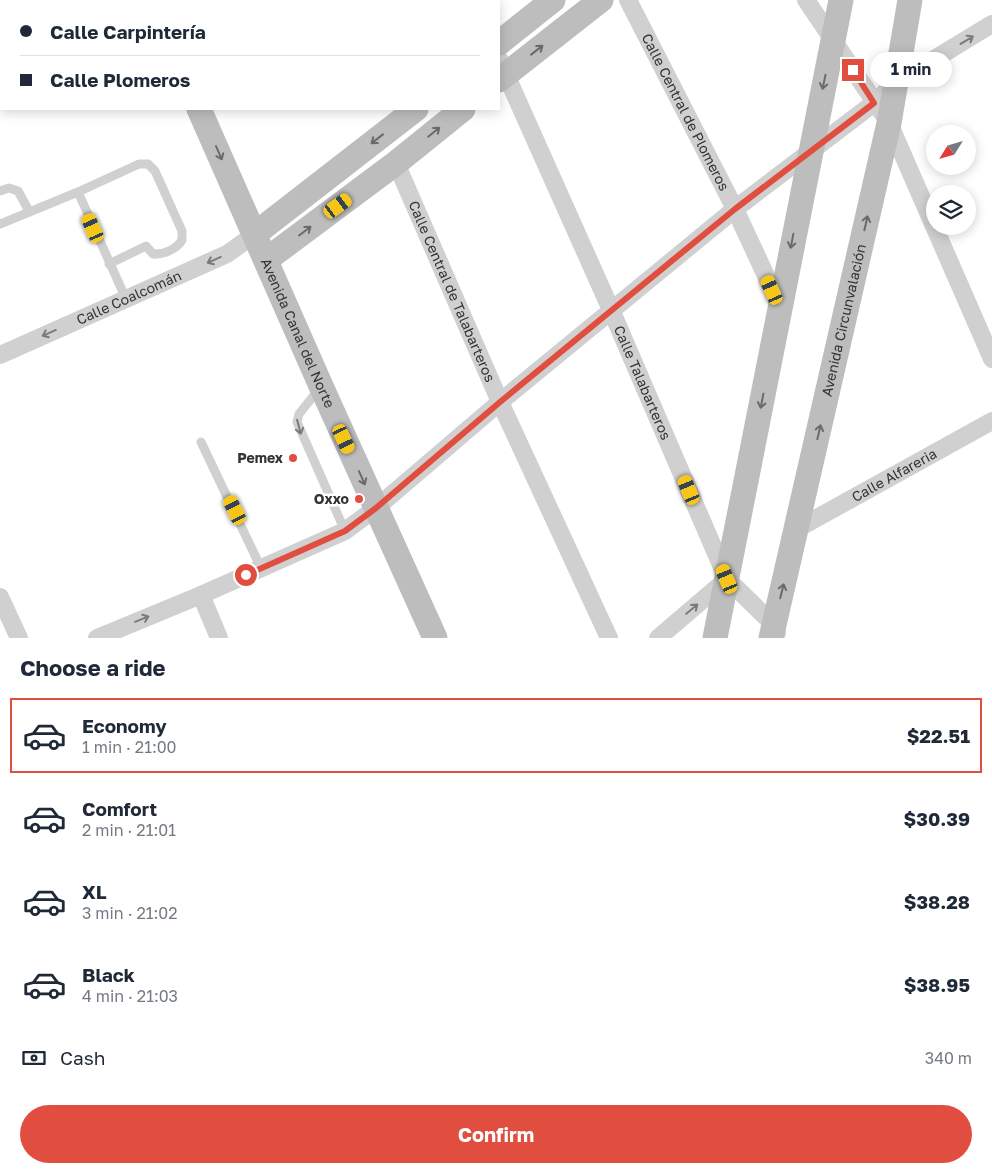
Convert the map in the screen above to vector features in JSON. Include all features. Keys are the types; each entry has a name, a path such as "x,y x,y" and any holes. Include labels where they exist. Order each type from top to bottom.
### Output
{"main road":[{"path":"500,42 553,0"},
{"path":"501,71 601,0"},
{"path":"715,638 841,0"},
{"name":"Avenida Circunvalación","path":"774,634 889,122 911,6"},
{"name":"Avenida Canal del Norte","path":"199,110 435,638"},
{"path":"255,234 415,110"},
{"path":"266,260 396,163 462,110"}],"street":[{"name":"Calle Central de Plomeros","path":"628,0 735,209 780,306"},
{"path":"806,0 833,38 874,103 889,122 992,358"},
{"path":"97,638 122,633 201,595 345,531 376,508 500,402 612,312 735,209 874,103 895,83 992,24"},
{"name":"Calle Talabarteros","path":"501,71 612,312 727,579 774,634"},
{"name":"Calle Central de Talabarteros","path":"396,163 500,402 609,638"},
{"name":"Calle Coalcomán","path":"0,355 227,254 255,234"},
{"name":"Calle Alfareria","path":"797,529 992,422"},
{"path":"658,638 727,579"},
{"path":"201,595 219,638"},
{"path":"0,597 19,638"}],"lane":[{"path":"0,224 78,192 139,164 148,164 155,171 178,222 183,236 180,244 158,254 149,251 146,246 109,264"},
{"path":"0,191 10,188 18,191 29,211"},
{"path":"78,192 126,299"},
{"path":"321,386 299,414 297,422 345,531"},
{"path":"201,442 261,568"}],"place":[{"name":"Pemex","path":"293,458"},
{"name":"Oxxo","path":"359,499"}],"route":[{"path":"246,575 345,531 376,508 500,402 612,312 735,209 874,103 853,70"}]}
